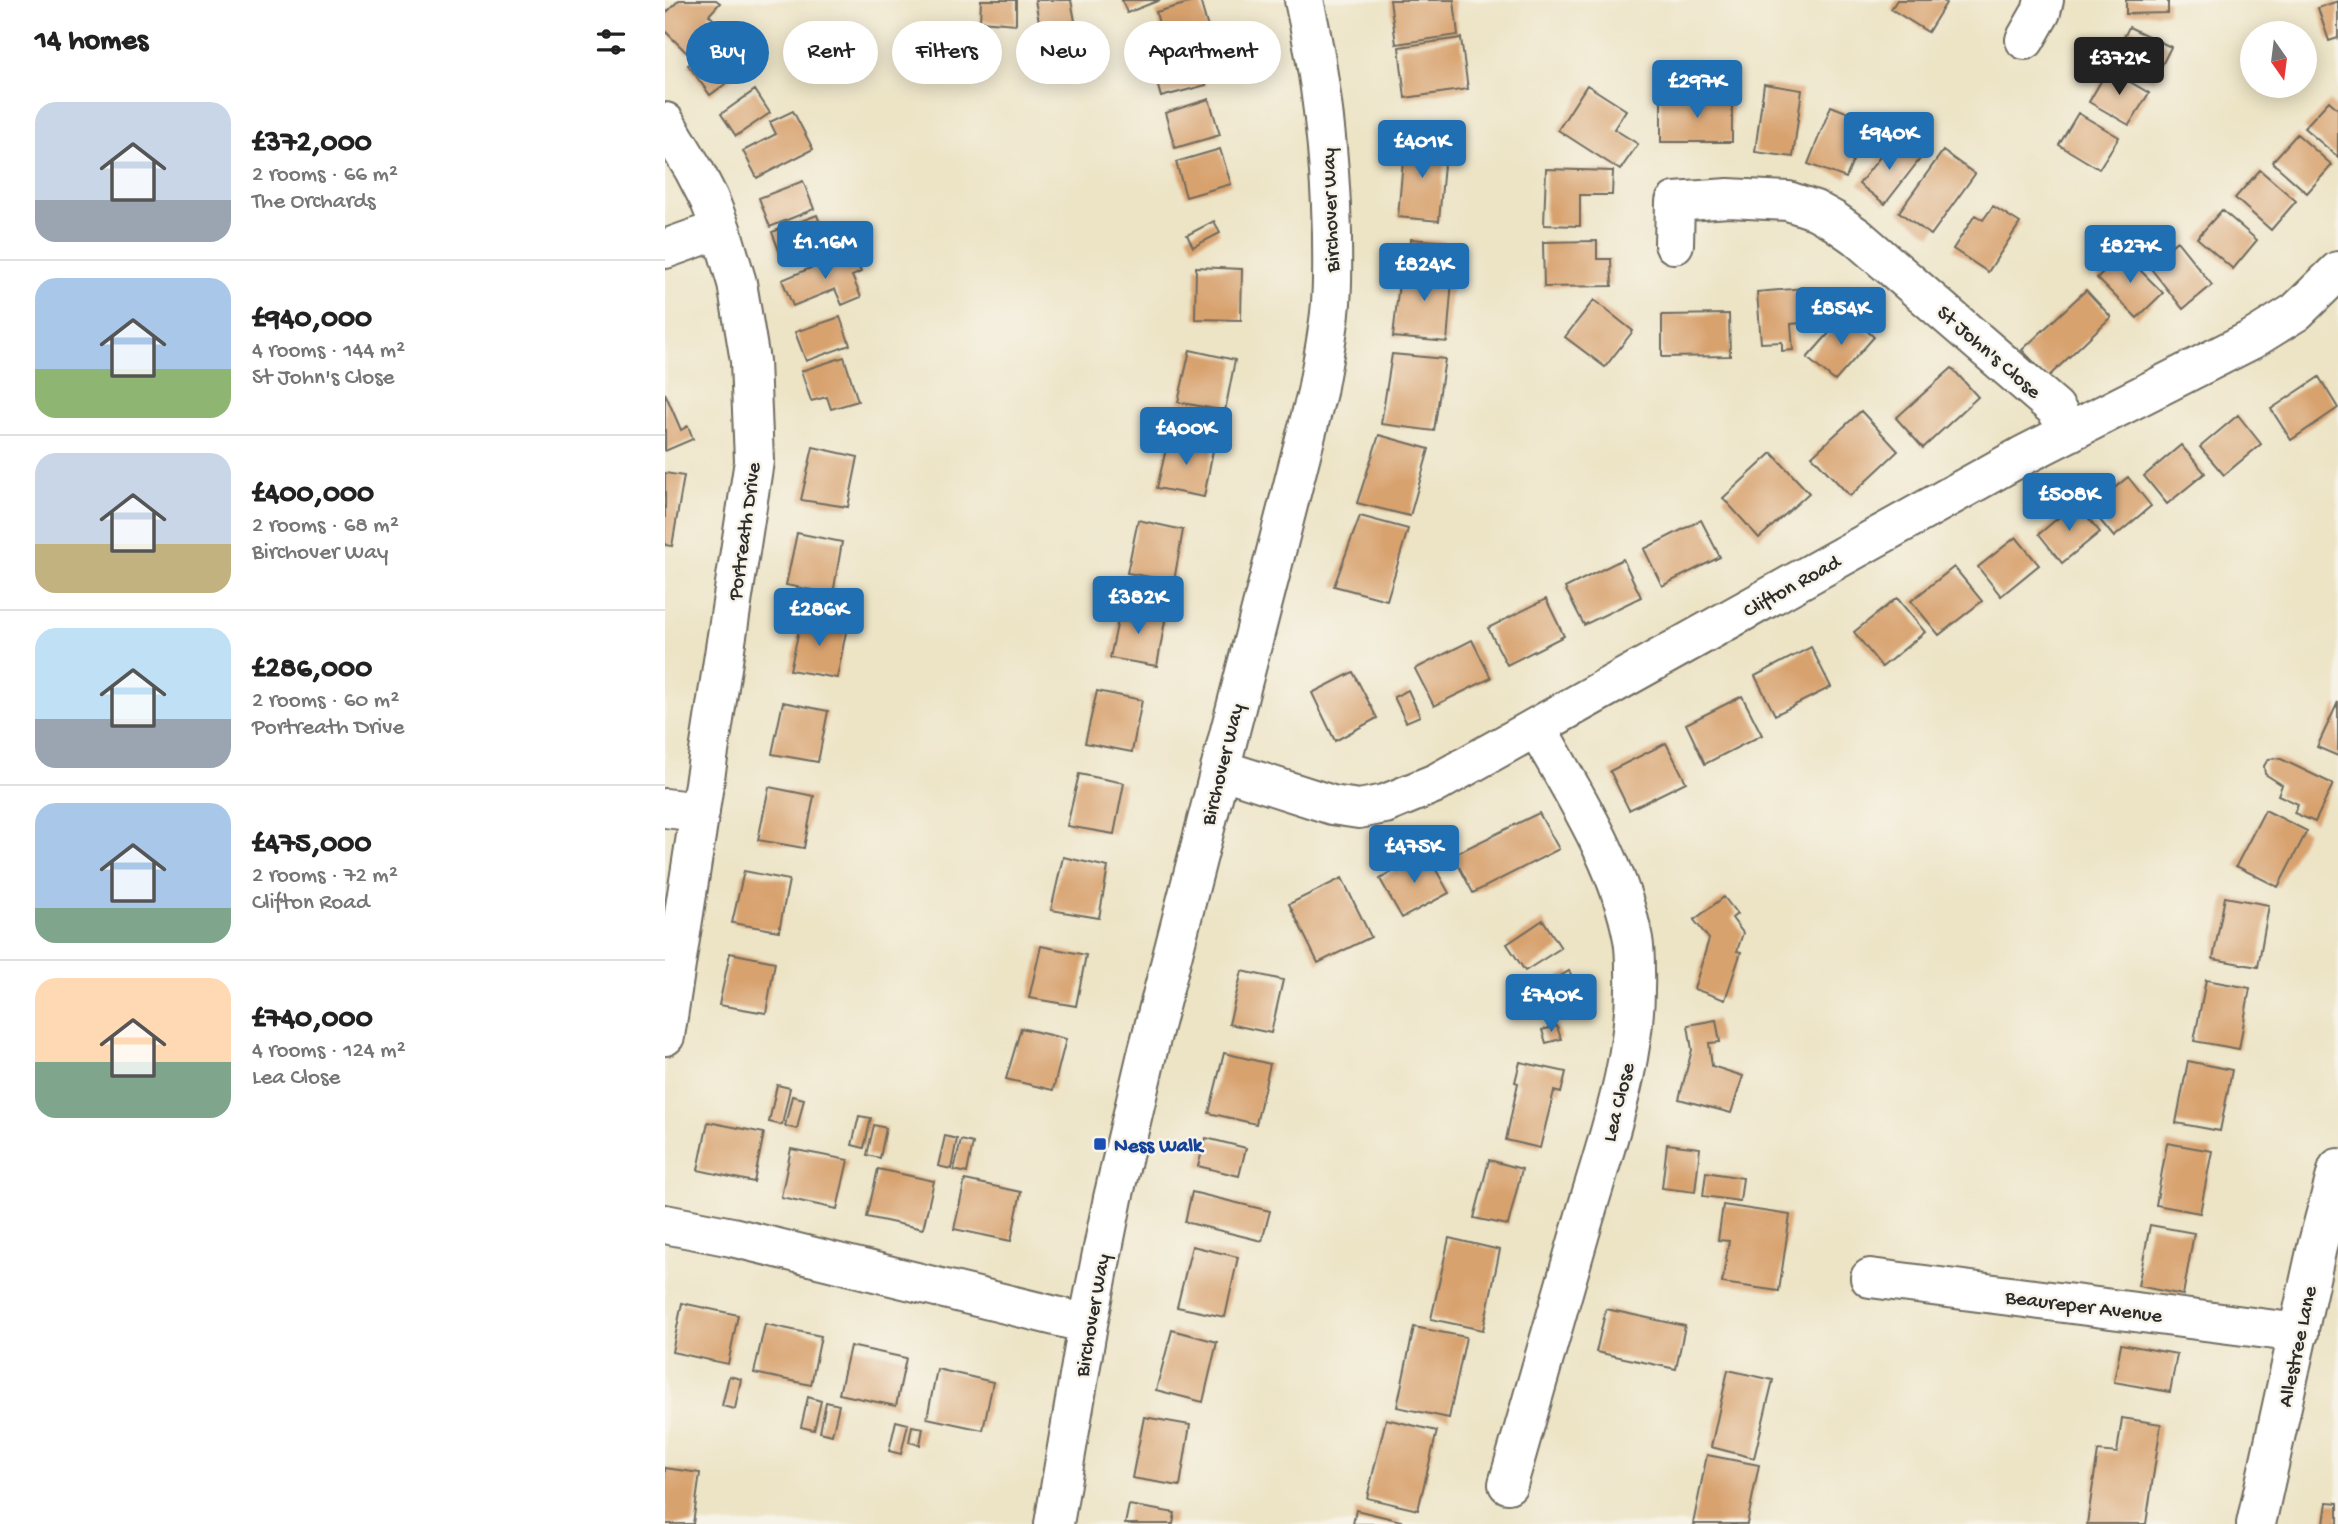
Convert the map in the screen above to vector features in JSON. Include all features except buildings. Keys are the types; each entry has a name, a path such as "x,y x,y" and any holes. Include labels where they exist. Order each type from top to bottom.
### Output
{"street":[{"name":"Birchover Way","path":"1055,1524 1088,1324 1113,1198 1317,392 1332,302 1331,199 1313,39 1304,0"},
{"path":"2025,40 2041,12 2043,0"},
{"name":"Portreath Drive","path":"665,122 694,170 721,229 737,284 745,323 753,396 754,461 683,810 665,1036"},
{"name":"St John's Close","path":"1674,244 1675,202 1728,198 1759,199 1788,201 1815,210 1857,237 2018,374 2055,408 2070,432"},
{"path":"665,249 721,229"},
{"name":"Clifton Road","path":"1220,769 1332,805 1359,809 1385,804 1436,783 2022,456 2251,340 2296,312 2338,271"},
{"name":"Lea Close","path":"1509,1484 1591,1193 1615,1121 1628,1060 1636,1003 1634,941 1622,895 1604,851 1537,728"},
{"name":"Allestree Lane","path":"2256,1524 2317,1247 2338,1168"},
{"path":"665,1224 732,1237 1088,1324"},
{"name":"Beaureper Avenue","path":"1870,1278 2299,1333"}],"place":[{"name":"Ness Walk","path":"1100,1144"}]}
